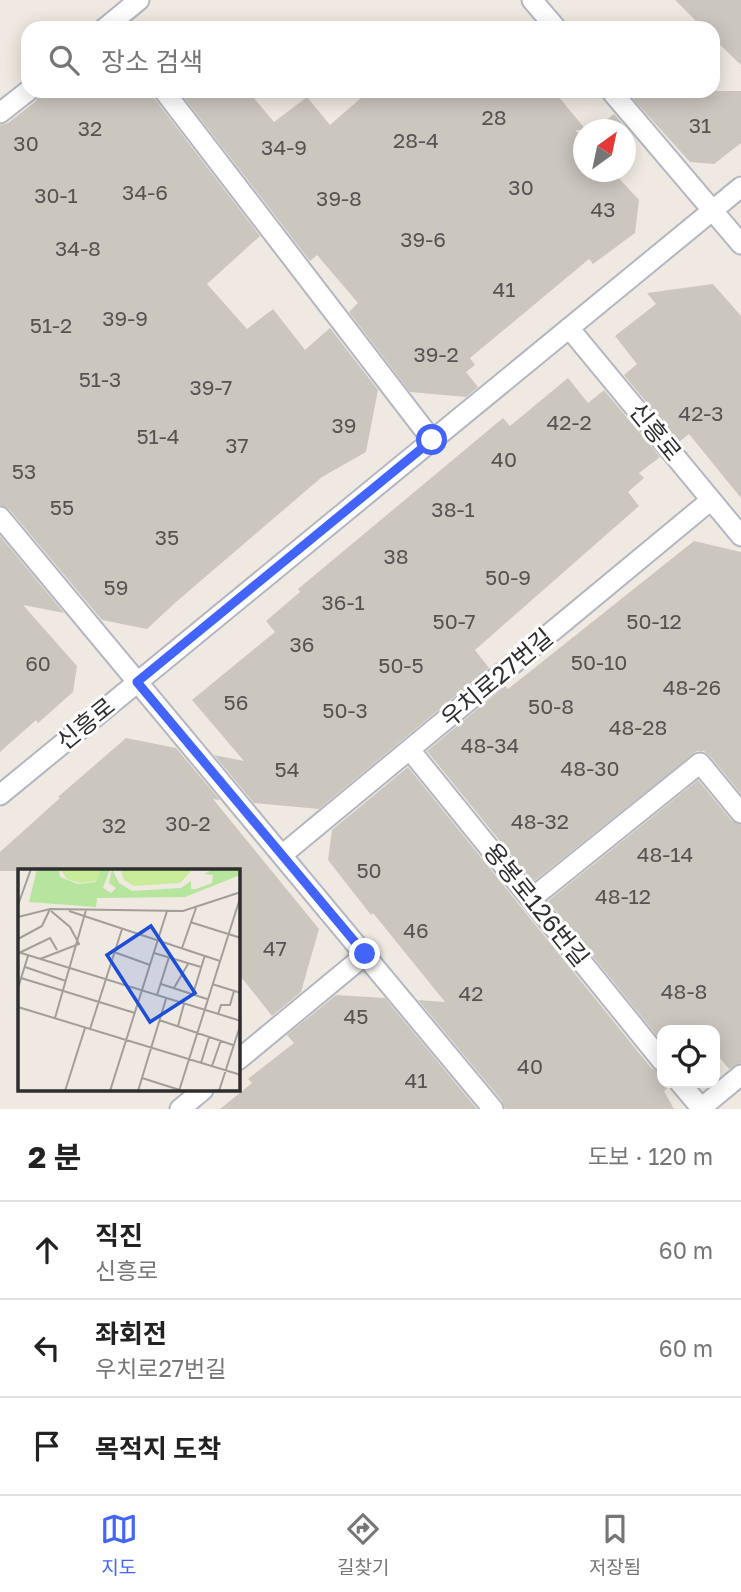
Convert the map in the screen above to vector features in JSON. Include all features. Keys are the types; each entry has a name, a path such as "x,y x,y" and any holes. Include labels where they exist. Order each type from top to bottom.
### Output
{"lane":[{"path":"116,21 139,0"},
{"path":"532,0 550,21"},
{"path":"0,113 21,96"},
{"path":"169,98 432,440"},
{"path":"617,98 741,244"},
{"name":"신흥로","path":"0,795 741,187"},
{"name":"신흥로","path":"569,328 741,536"},
{"name":"우치로27번길","path":"282,855 711,500"},
{"path":"0,517 493,1109"},
{"name":"용봉로126번길","path":"410,750 657,1055"},
{"path":"531,899 701,763 741,813"},
{"path":"240,1058 365,954"},
{"path":"684,1088 701,1109 741,1075"},
{"path":"180,1109 201,1092"}],"building":[{"path":"675,0 741,0 741,65 720,45 720,21 696,21"},
{"path":"720,91 741,91 741,143 714,164 690,162 633,99 720,98"},
{"path":"37,98 154,98 260,236 207,284 247,329 273,309 305,350 330,328 378,390 366,452 322,477 147,629 102,620 9,509 0,505 0,125 8,123"},
{"path":"184,98 254,98 274,122 308,98 330,125 361,98 560,98 577,119 573,119 573,182 622,182 639,200 635,233 593,264 589,259 470,358 475,365 466,372 478,387 466,397 410,392 349,312 358,303 317,255 310,261"},
{"path":"713,284 741,316 741,498 689,434 679,442 624,375 637,364 615,336 656,304 647,293"},
{"path":"568,378 588,403 604,390 660,457 639,473 644,478 628,492 639,506 475,650 489,668 319,809 254,803 214,755 244,761 192,700 275,632 266,621 300,592 298,589 503,418 510,426"},
{"path":"0,536 64,613 23,605 77,666 73,692 0,752"},
{"path":"694,541 741,552 741,794 709,755 704,751 697,751 533,882 427,751 505,686 508,689"},
{"path":"126,738 176,748 220,800 213,799 319,929 301,992 272,1016 240,976 240,869 0,871 0,852 60,798 58,797"},
{"path":"408,767 652,1069 657,1071 657,1088 668,1088 664,1091 674,1109 505,1109 502,1101 418,1000 445,1002 328,860 332,830"},
{"path":"698,780 732,821 741,825 741,1063 729,1069 720,1058 720,1025 657,1025 657,1036 548,901"},
{"path":"336,995 385,998 477,1109 220,1109 252,1083 248,1079 294,1043 287,1035"}],"route":[{"path":"365,954 137,682 432,440"}]}
